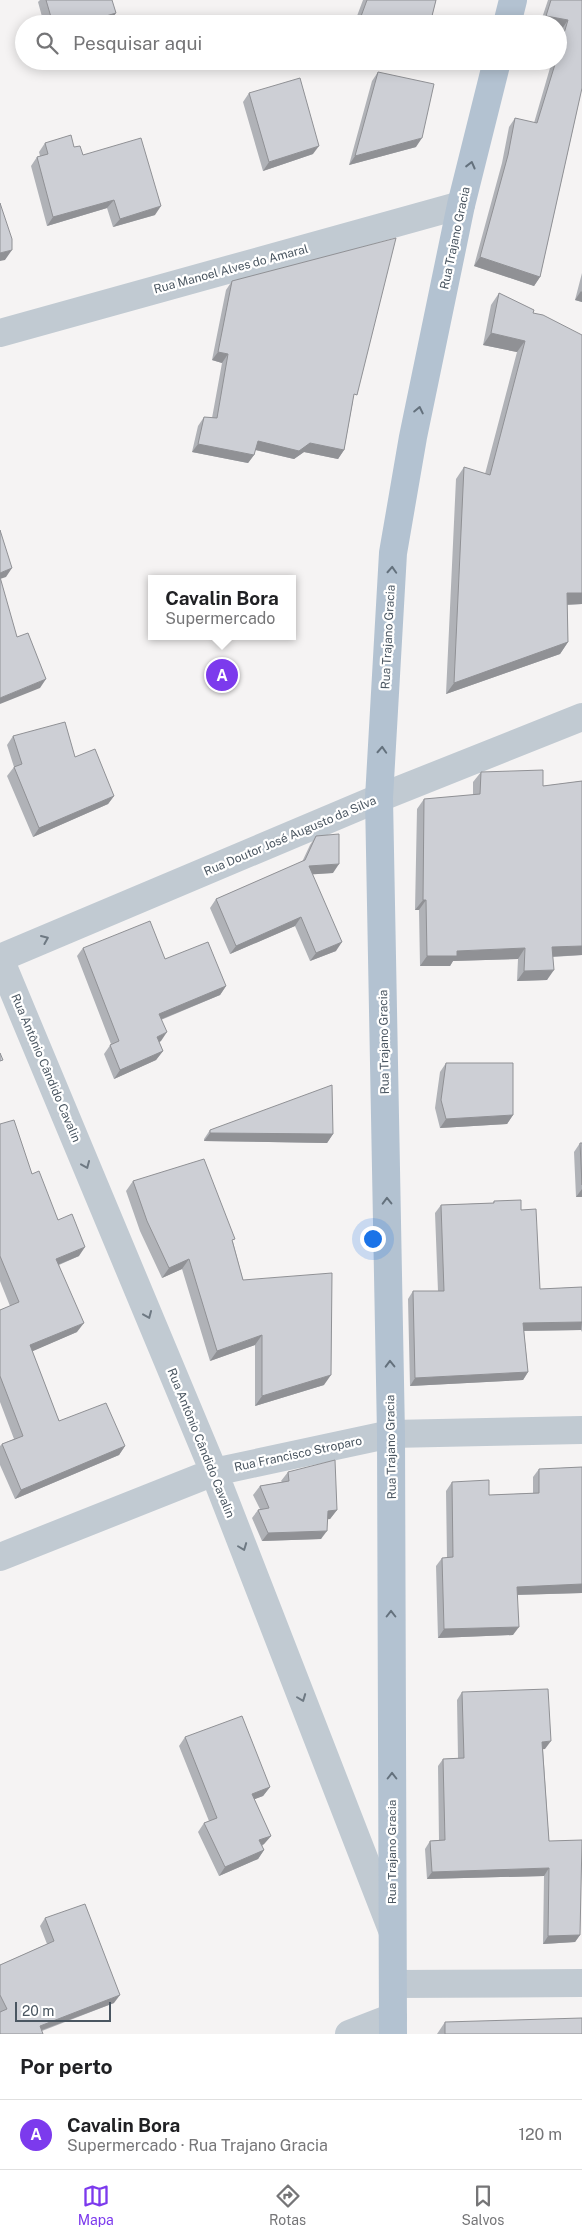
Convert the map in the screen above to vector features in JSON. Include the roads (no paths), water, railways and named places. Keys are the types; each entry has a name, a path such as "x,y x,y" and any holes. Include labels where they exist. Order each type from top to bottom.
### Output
{"main road":[{"path":"509,15 513,0"},
{"name":"Rua Trajano Gracia","path":"393,2025 391,1434 379,798 393,553 415,427 461,205 496,70"}],"street":[{"name":"Rua Manoel Alves do Amaral","path":"0,333 461,205"},
{"name":"Rua Doutor José Augusto da Silva","path":"0,958 379,798 582,717"},
{"name":"Rua Antônio Cândido Cavalin","path":"0,958 214,1472 392,1930"},
{"name":"Rua Francisco Stroparo","path":"0,1557 214,1472 391,1434 582,1430"},
{"path":"393,1984 582,1983"},
{"path":"349,2034 393,2025"}],"place":[{"name":"Cavalin Bora","path":"222,675"}]}
